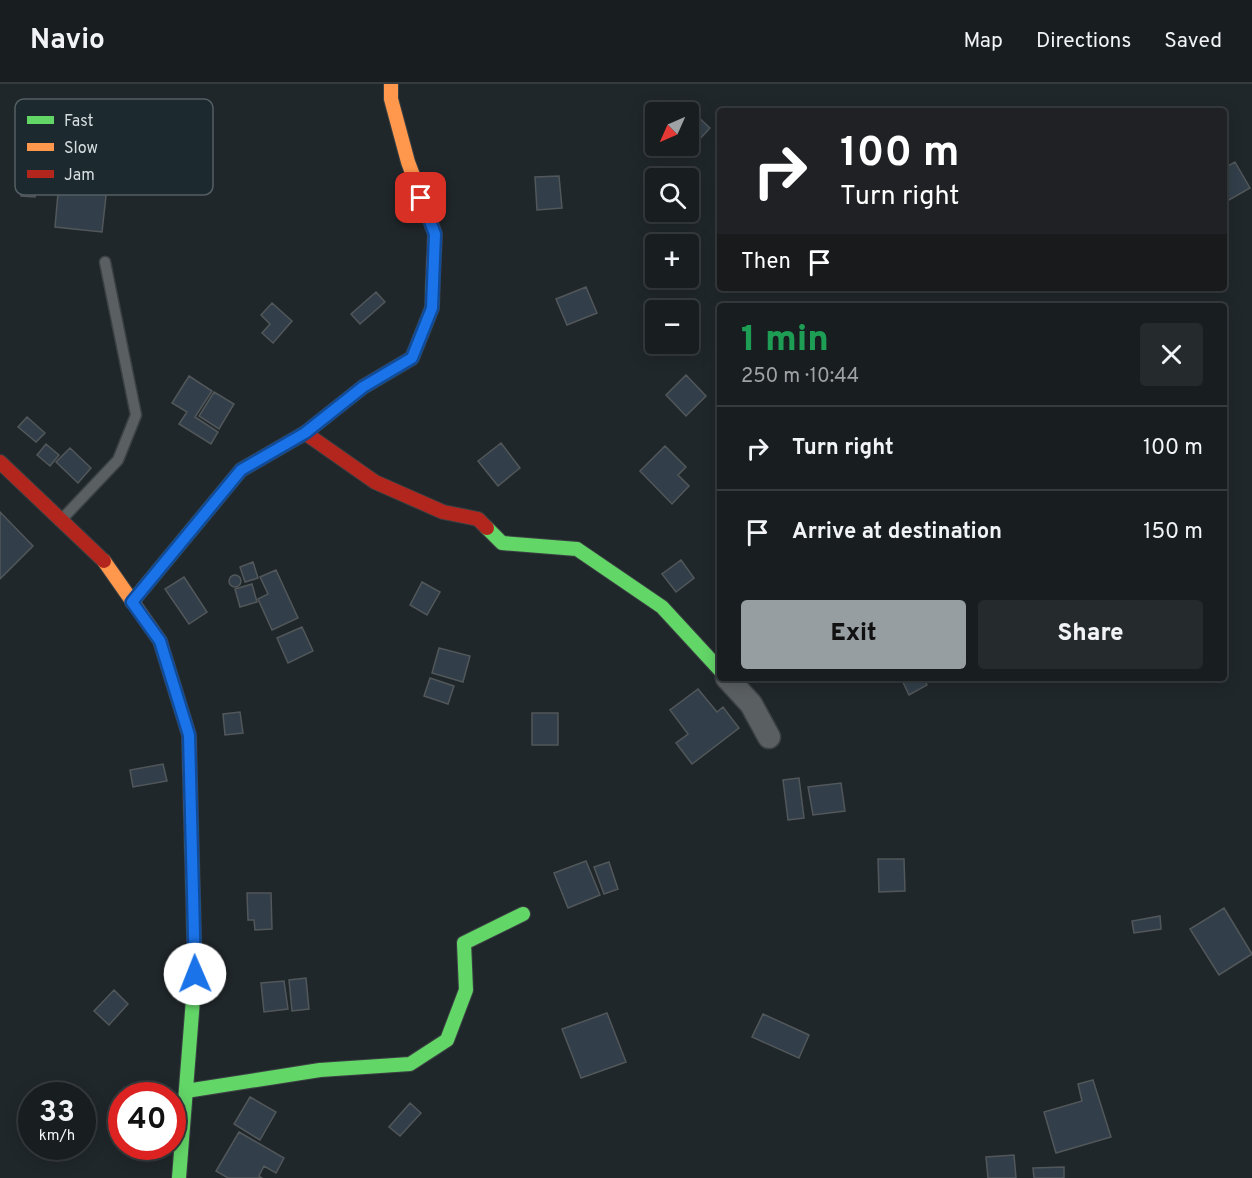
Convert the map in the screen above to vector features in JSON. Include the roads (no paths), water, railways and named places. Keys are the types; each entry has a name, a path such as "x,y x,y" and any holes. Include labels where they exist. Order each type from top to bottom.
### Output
{"street":[{"path":"132,602 241,470 305,433 363,387 412,358 432,308 435,234 408,162 391,99 391,84"},
{"path":"305,433 375,482 442,512 478,519 502,543 577,549 662,607 717,667"},
{"path":"0,462 100,556 160,641 189,735 195,974 186,1091 320,1070 410,1064 447,1040 466,990 464,943 523,914"},
{"path":"730,681 751,704 768,737"},
{"path":"179,1178 180,1160"}],"lane":[{"path":"62,520 118,460 136,415 105,262"}]}
